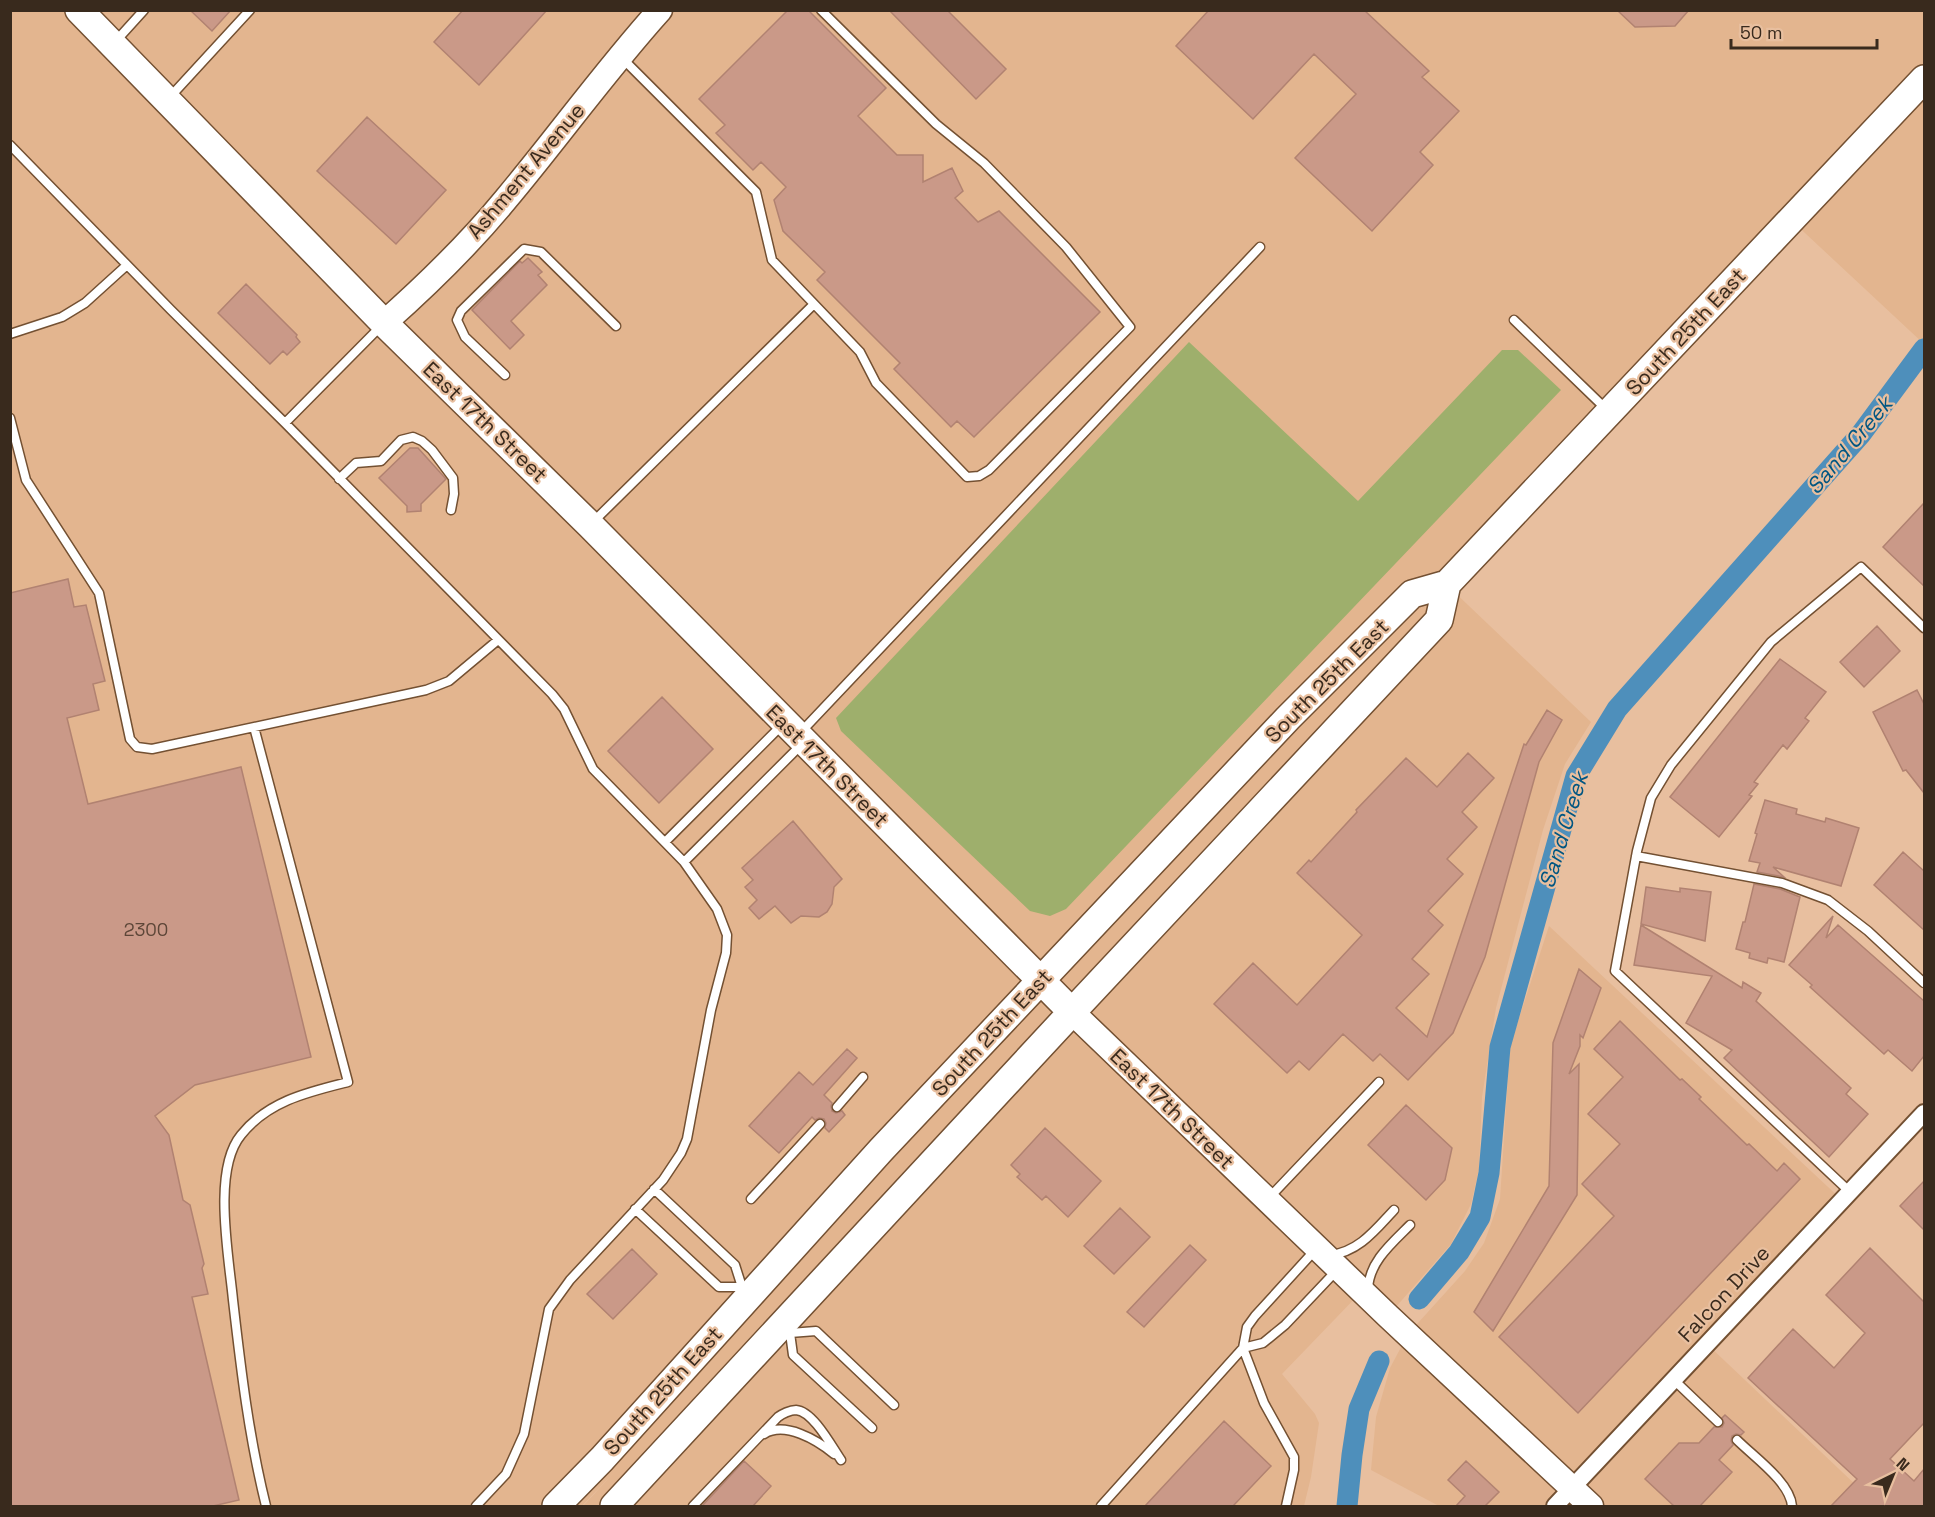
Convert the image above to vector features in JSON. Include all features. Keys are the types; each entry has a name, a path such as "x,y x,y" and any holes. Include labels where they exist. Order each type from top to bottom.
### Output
{"main road":[{"name":"East 17th Street","path":"79,10 384,324 590,525 1072,1012 1591,1506"},
{"name":"Ashment Avenue","path":"384,324 421,290 505,201 619,55 660,10"},
{"name":"South 25th East","path":"614,1506 785,1329 1072,1012 1439,620 1447,585 1924,79"},
{"name":"South 25th East","path":"556,1506 602,1459 746,1291 1288,718 1412,594 1447,585"},
{"path":"584,1506 602,1459"}],"street":[{"name":"Falcon Drive","path":"1556,1506 1924,1113"}],"lane":[{"path":"113,45 144,10"},
{"path":"168,100 250,10"},
{"path":"619,55 756,192 772,260 860,352 876,383 967,477 979,476 989,470 1130,327 1066,247 984,163 936,124 821,10"},
{"path":"10,145 552,694 564,709 593,769 684,862 717,909 727,935 726,953 711,1010 687,1139 681,1153 663,1180 570,1280 549,1309 524,1434 506,1474 476,1506"},
{"path":"684,862 795,734 1260,247"},
{"path":"505,375 465,337 458,320 461,311 524,249 540,252 616,326"},
{"path":"10,334 62,317 85,303 127,266"},
{"path":"590,525 814,304"},
{"path":"1514,320 1610,412"},
{"path":"285,423 384,324"},
{"path":"10,418 26,480 99,593 130,739 137,747 152,749 426,690 449,681 498,640"},
{"path":"339,479 356,463 381,461 401,440 413,437 432,450 453,478 454,494 451,510"},
{"path":"1851,1193 1615,971 1636,856 1651,798 1671,765 1771,642 1861,567 1924,628"},
{"path":"255,727 348,1082 298,1094 263,1114 240,1135 232,1149 228,1166 224,1216 239,1360 251,1446 266,1506"},
{"path":"665,842 795,734"},
{"path":"1636,856 1782,882 1828,900 1868,931 1924,983"},
{"path":"837,1107 863,1077"},
{"path":"1267,1200 1378,1082"},
{"path":"751,1199 820,1124"},
{"path":"654,1189 735,1264 746,1291"},
{"path":"635,1209 719,1287 746,1291"},
{"path":"1101,1506 1243,1348 1247,1327 1255,1316 1327,1257 1357,1246 1394,1210"},
{"path":"1368,1296 1368,1282 1377,1261 1410,1224"},
{"path":"1243,1348 1263,1343 1285,1325 1327,1257"},
{"path":"872,1428 793,1355 785,1329 816,1331 894,1405"},
{"path":"1243,1348 1264,1403 1294,1457 1294,1470 1286,1506"},
{"path":"1674,1380 1718,1422"},
{"path":"693,1506 778,1417 796,1410 806,1414 820,1428 841,1460 814,1440 776,1429 766,1432 749,1448"},
{"path":"1737,1440 1782,1484 1789,1493 1792,1506"}],"shaded area":[{"path":"10,11 1924,11 1924,344 1791,220 1447,585 1591,722 1565,764 1543,830 1496,1008 1482,1097 1479,1169 1471,1204 1451,1244 1388,1316 1362,1291 1282,1374 1315,1414 1319,1423 1304,1506 583,1506 620,1466 582,1506 11,1506"},
{"path":"1549,926 1843,1201 1707,1344 1878,1506 1591,1506 1571,1488 1555,1506 1439,1506 1371,1470 1376,1417 1390,1368 1408,1334 1465,1271 1484,1243 1500,1199 1510,1046"}],"green space":[{"path":"1189,342 1358,501 1502,350 1518,350 1561,390 1066,909 1050,916 1030,911 841,731 836,718"}],"building":[{"path":"190,10 231,10 212,31"},
{"path":"463,10 547,10 479,85 434,42"},
{"path":"788,10 808,10 886,88 858,116 897,155 923,155 923,182 952,168 963,191 955,198 978,222 999,211 1100,312 974,437 957,421 951,427 894,369 900,363 817,280 825,272 783,231 774,200 786,187 761,162 753,170 716,133 725,125 699,99"},
{"path":"889,10 947,10 1006,69 976,99"},
{"path":"1209,10 1364,10 1429,71 1422,77 1459,111 1420,152 1433,165 1372,231 1295,158 1356,94 1314,54 1253,119 1176,46"},
{"path":"1617,10 1689,10 1675,26 1635,27"},
{"path":"367,117 446,190 396,244 317,171"},
{"path":"528,258 542,272 538,275 547,285 511,321 524,335 510,349 472,310 520,261 522,263"},
{"path":"246,284 297,335 300,342 287,355 283,351 270,364 218,313"},
{"path":"410,448 418,448 446,479 421,504 421,511 407,512 407,506 379,478"},
{"path":"1924,503 1924,586 1883,547"},
{"path":"68,579 74,607 86,605 105,681 93,684 99,710 67,718 88,804 241,767 311,1057 195,1085 155,1116 169,1135 183,1200 190,1205 204,1264 202,1268 208,1294 192,1297 239,1500 213,1506 10,1506 10,593"},
{"path":"1877,626 1900,651 1864,687 1840,662"},
{"path":"1780,659 1826,692 1805,718 1809,721 1787,749 1783,745 1754,782 1758,784 1749,795 1752,796 1719,837 1670,797"},
{"path":"1917,690 1924,704 1924,793 1906,770 1903,771 1873,712"},
{"path":"662,697 713,749 659,803 608,751"},
{"path":"1547,710 1562,720 1539,762 1485,957 1453,1033 1408,1080 1380,1054 1373,1061 1343,1034 1309,1070 1299,1061 1287,1073 1214,1004 1253,963 1297,1005 1362,935 1297,873 1309,860 1311,862 1357,812 1356,810 1406,758 1437,787 1468,753 1494,778 1462,812 1477,827 1447,859 1463,874 1428,911 1443,925 1412,959 1429,974 1396,1008 1427,1037 1524,744 1526,745"},
{"path":"1765,800 1797,809 1796,814 1825,822 1826,818 1859,828 1841,886 1773,867 1784,877 1757,872 1760,863 1749,861"},
{"path":"793,821 842,879 834,887 832,904 827,912 819,917 801,916 791,923 775,906 759,919 749,908 757,900 745,887 753,880 742,868"},
{"path":"1903,852 1924,871 1924,930 1874,885"},
{"path":"1754,884 1780,889 1800,897 1784,962 1768,958 1767,963 1749,958 1750,953 1736,949"},
{"path":"1646,887 1680,892 1680,888 1711,892 1705,941 1641,924"},
{"path":"1833,916 1826,938 1838,925 1924,1001 1924,1056 1912,1071 1888,1050 1884,1054 1789,965"},
{"path":"1641,925 1742,988 1743,982 1761,993 1756,1001 1851,1088 1846,1094 1868,1114 1829,1157 1724,1058 1732,1050 1686,1023 1712,976 1634,965"},
{"path":"1579,969 1601,988 1583,1038 1580,1035 1580,1046 1569,1074 1579,1064 1577,1195 1493,1331 1474,1312 1549,1186 1553,1043"},
{"path":"1620,1021 1680,1080 1682,1079 1701,1097 1699,1099 1747,1145 1749,1144 1777,1171 1784,1163 1800,1179 1578,1413 1499,1337 1614,1216 1582,1184 1620,1144 1588,1114 1623,1077 1594,1049"},
{"path":"847,1049 857,1058 824,1095 832,1103 832,1111 836,1113 842,1111 845,1115 829,1132 825,1128 824,1119 815,1120 812,1117 779,1153 749,1126 799,1072 813,1085"},
{"path":"1406,1105 1452,1148 1445,1180 1426,1200 1368,1145"},
{"path":"1045,1128 1101,1181 1068,1217 1046,1196 1042,1200 1017,1177 1020,1174 1011,1165"},
{"path":"1924,1181 1924,1230 1900,1206"},
{"path":"1120,1208 1150,1237 1114,1274 1084,1246"},
{"path":"1190,1245 1206,1260 1144,1327 1127,1312"},
{"path":"1870,1248 1924,1302 1924,1423 1890,1459 1914,1481 1924,1469 1924,1506 1831,1506 1857,1479 1748,1378 1793,1329 1834,1368 1865,1333 1826,1295"},
{"path":"632,1249 657,1274 613,1319 587,1294"},
{"path":"1725,1415 1744,1432 1741,1435 1732,1436 1733,1445 1719,1460 1732,1472 1700,1506 1674,1506 1645,1479 1679,1443 1699,1443 1714,1427 1722,1427 1724,1423 1722,1418"},
{"path":"1224,1421 1271,1466 1233,1506 1145,1506"},
{"path":"744,1461 771,1486 753,1506 702,1506"},
{"path":"1466,1461 1499,1492 1485,1506 1456,1506 1465,1496 1448,1480"}],"waterway":[{"name":"Sand Creek","path":"1419,1299 1459,1252 1480,1217 1489,1173 1500,1047 1576,776 1617,709 1861,434 1924,349"},
{"name":"Sand Creek","path":"1347,1506 1359,1409 1379,1361"}]}
